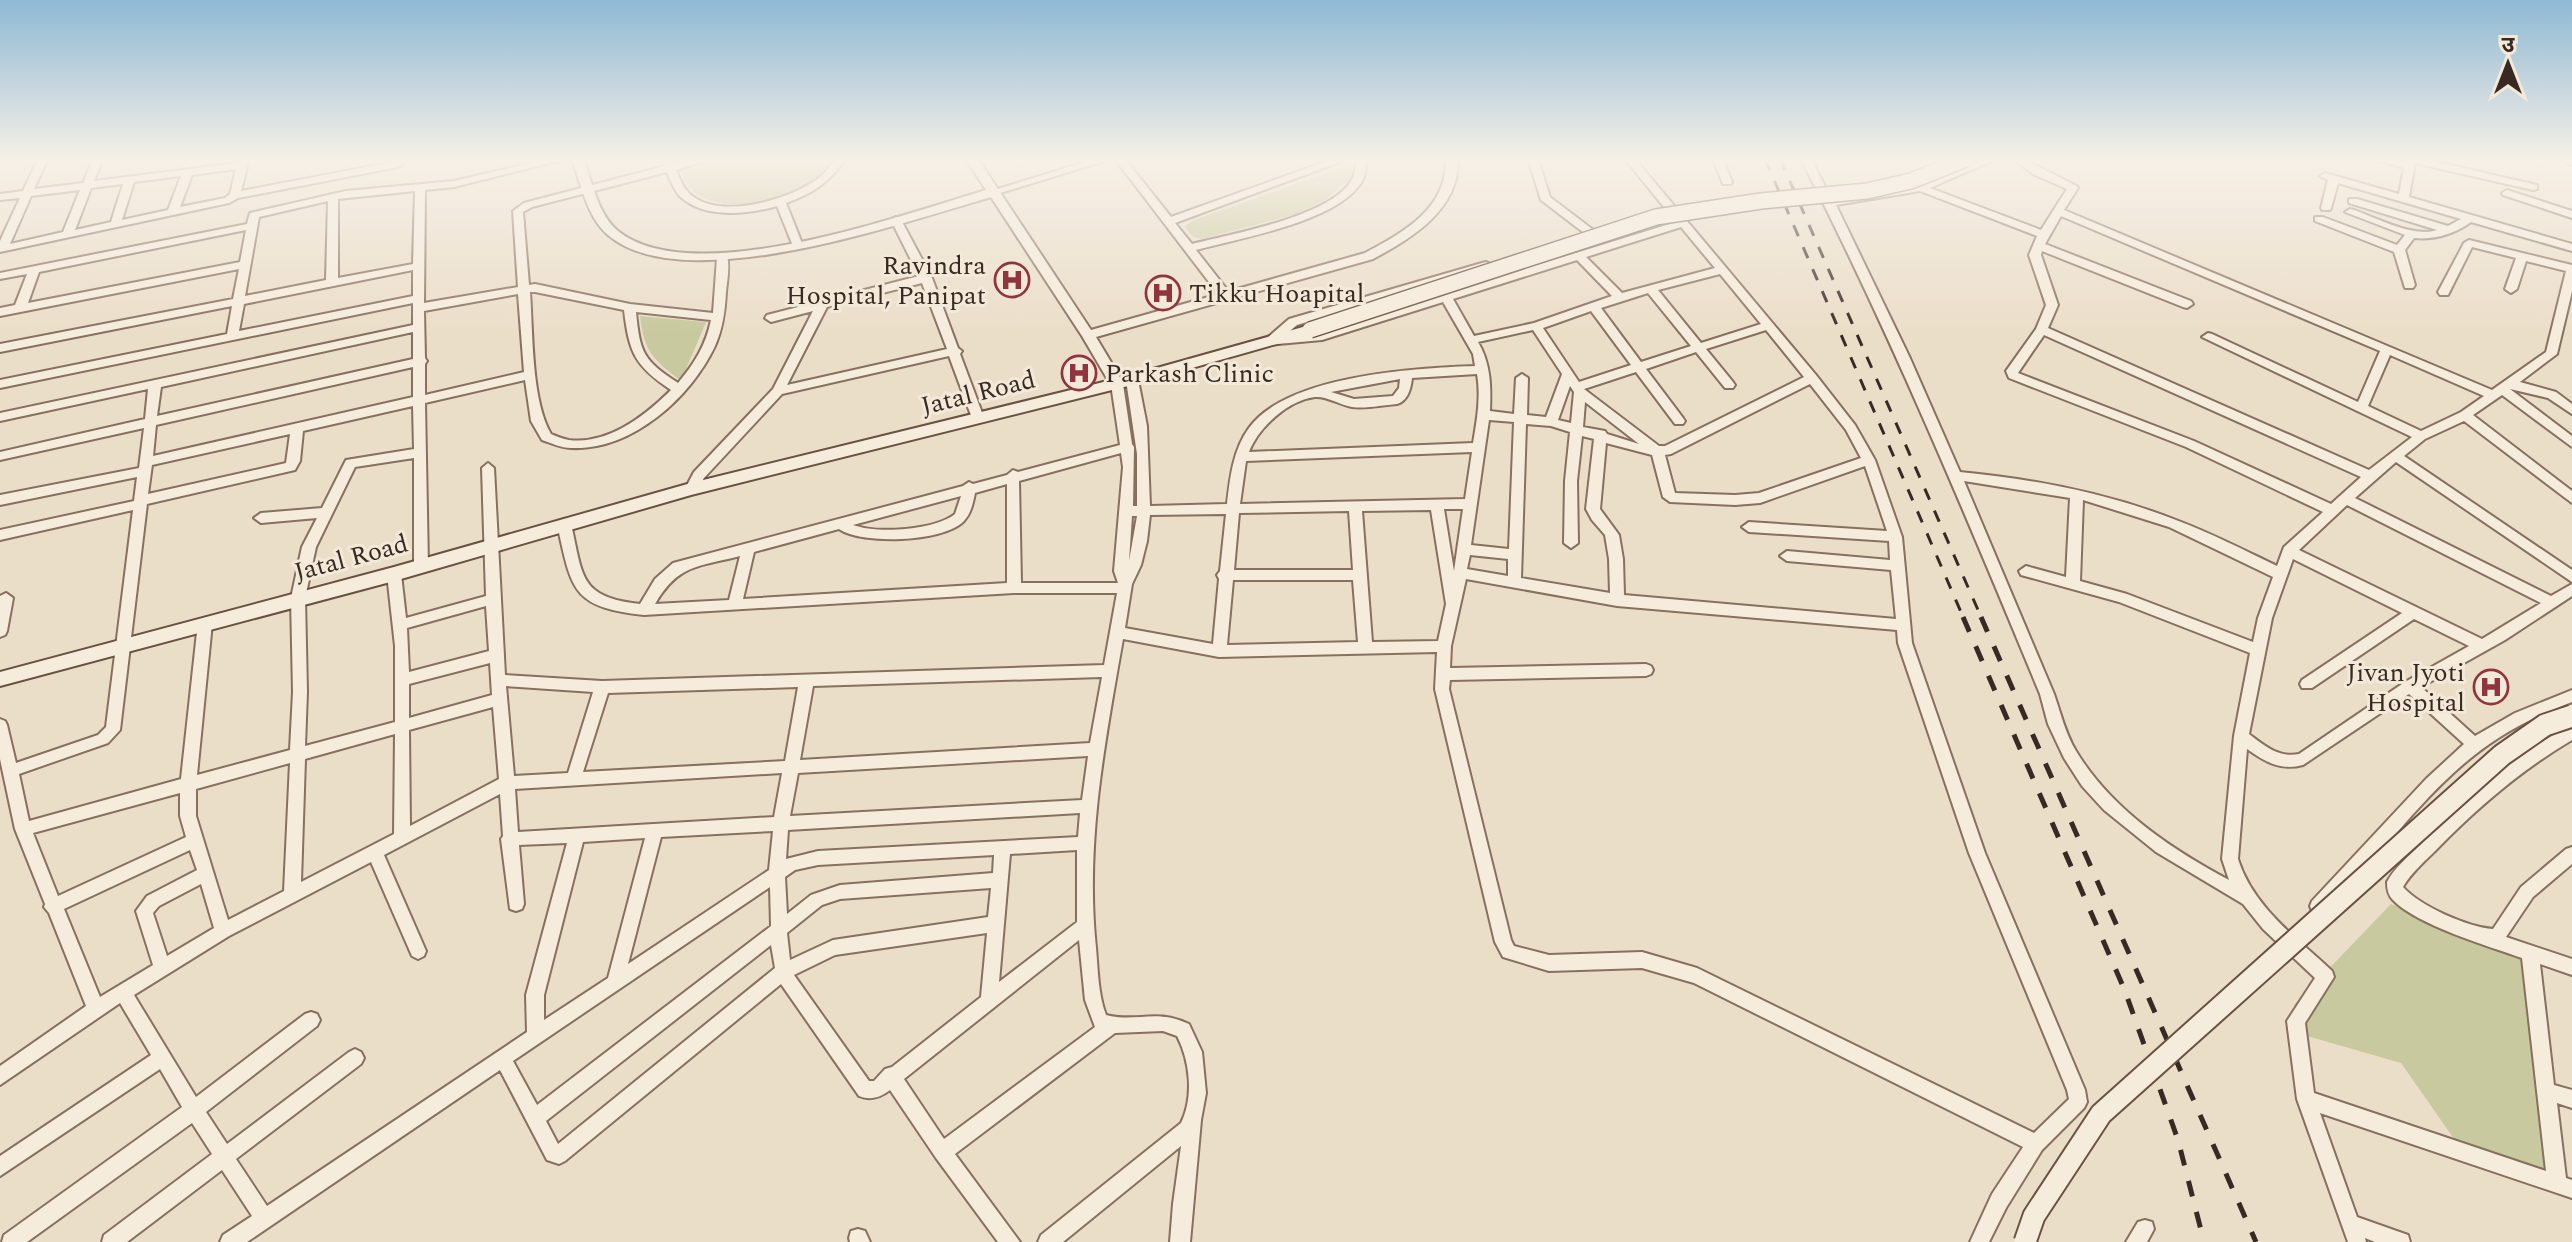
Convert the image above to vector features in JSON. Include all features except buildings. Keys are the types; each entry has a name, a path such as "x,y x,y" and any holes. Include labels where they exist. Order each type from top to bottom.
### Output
{"main road":[{"name":"Jatal Road","path":"0,679 394,574 691,489 1125,382 1270,342 1656,217"},
{"path":"2025,1242 2034,1216 2101,1114 2502,755 2545,725 2572,716"}],"street":[{"path":"1,249 16,217"},
{"path":"67,235 75,217"},
{"path":"115,225 118,217"},
{"path":"1,249 151,217"},
{"path":"232,336 253,217"},
{"path":"332,282 333,217"},
{"path":"419,217 417,303 421,361 421,566"},
{"path":"518,217 530,375 537,421 546,437 566,443 603,439 624,432 680,390 709,346 719,317 723,258"},
{"path":"601,217 617,236 662,253 723,258 798,246 907,217"},
{"path":"787,217 798,246"},
{"path":"1010,217 1088,335 1125,382 1142,424 1143,511 1135,565 1125,586 1096,749 1081,885 1084,926 1100,1021 1111,1026 1165,1022 1183,1030 1193,1057 1197,1105 1182,1204 1180,1242"},
{"path":"1167,217 1226,296"},
{"path":"1170,221 1181,217"},
{"path":"1190,248 1299,217"},
{"path":"1088,335 1358,259 1387,246 1424,217"},
{"path":"1570,217 1592,234"},
{"path":"1270,342 1293,322 1646,217"},
{"path":"1678,217 1812,378 1851,428 1869,460 1895,537 1905,643 1977,853 2077,1096 2075,1106 2036,1144 1999,1201 1979,1242"},
{"path":"1837,217 1955,476 2047,694 2054,723 2083,774 2162,849 2246,899 2326,977 2296,1021 2306,1099 2354,1233 2401,1242"},
{"path":"1988,217 2187,304"},
{"path":"2055,217 2035,255 2052,302 2042,330 2012,371 2016,377 2203,449 2334,511"},
{"path":"2072,217 2386,350 2502,389 2552,395 2572,401"},
{"path":"2326,217 2347,231 2399,250"},
{"path":"2347,231 2350,217"},
{"path":"2375,217 2426,237 2467,220"},
{"path":"2394,217 2448,230"},
{"path":"2458,217 2572,248"},
{"path":"896,220 926,278 956,351 978,418"},
{"path":"1270,342 1322,336 1683,223"},
{"path":"0,276 251,226"},
{"path":"2399,250 2413,234"},
{"path":"2246,899 2233,874 2230,859 2241,736 2258,650 2289,551 2370,476 2421,436 2465,415 2551,354 2572,269 2467,243 2444,292"},
{"path":"2399,250 2409,285"},
{"path":"1579,256 1620,297"},
{"path":"2511,289 2522,256"},
{"path":"0,312 246,264"},
{"path":"0,348 418,266"},
{"path":"20,308 34,270"},
{"path":"1472,340 1536,326 1620,297 1722,270"},
{"path":"771,318 926,278"},
{"path":"0,384 232,336 417,303 524,288 630,308 719,317"},
{"path":"1652,290 1729,385"},
{"path":"1446,297 1472,340 1483,370 1484,415 1460,573 1444,646 1441,674 1443,704 1486,864 1503,942 1509,952 1549,963 1642,960 1697,976 2036,1144"},
{"path":"691,489 699,475 778,391 822,305"},
{"path":"1594,307 1679,421"},
{"path":"630,308 639,361 680,390"},
{"path":"1578,389 1769,325"},
{"path":"1536,326 1578,389 1657,451 1667,494 1675,499 1760,498 1869,460"},
{"path":"0,417 420,327"},
{"path":"2042,330 2370,476"},
{"path":"2208,337 2421,436"},
{"path":"2361,408 2386,350"},
{"path":"778,391 956,351"},
{"path":"0,456 421,361"},
{"path":"1219,651 1224,575 1241,457 1248,438 1269,413 1320,393 1406,373 1483,370"},
{"path":"1320,393 1354,403 1397,400 1405,389 1406,373"},
{"path":"1551,422 1568,374"},
{"path":"0,500 421,398 530,375"},
{"path":"1514,584 1522,378"},
{"path":"1484,415 1521,417 1576,427 1657,451 1673,449 1812,378"},
{"path":"1125,382 1128,447 1121,571 1125,586"},
{"path":"10,771 110,736 125,645 155,385"},
{"path":"1571,543 1578,389"},
{"path":"2502,389 2572,443"},
{"path":"2552,395 2572,410"},
{"path":"2465,415 2572,498"},
{"path":"0,535 290,467 294,461 297,429"},
{"path":"1601,434 1593,509 1612,537 1617,601"},
{"path":"644,610 660,583 678,567 1013,475 1128,447"},
{"path":"1241,457 1478,447"},
{"path":"292,894 298,598 309,547 350,463 421,452"},
{"path":"2396,456 2572,577"},
{"path":"488,468 489,545 516,904"},
{"path":"1013,475 1014,588"},
{"path":"1955,476 2010,481 2077,495 2176,524 2280,574"},
{"path":"840,523 850,530 866,533 922,530 952,524 964,513 969,487"},
{"path":"2073,583 2077,495"},
{"path":"2346,499 2550,601"},
{"path":"1126,511 1471,504"},
{"path":"1437,505 1452,609"},
{"path":"1355,508 1365,647"},
{"path":"261,518 326,512"},
{"path":"564,524 579,584 586,596 612,607 644,610 1014,588 1125,586"},
{"path":"1749,527 1895,537"},
{"path":"735,605 748,549"},
{"path":"1464,549 1516,555"},
{"path":"2289,551 2480,645"},
{"path":"1787,556 1899,566"},
{"path":"2026,571 2145,606 2258,650"},
{"path":"1460,573 1617,601 1747,615 1901,625"},
{"path":"394,574 402,680 402,837"},
{"path":"1224,575 1361,575"},
{"path":"2241,736 2274,760 2291,764 2303,759 2410,686 2500,636 2572,589"},
{"path":"0,631 6,598"},
{"path":"400,625 493,599"},
{"path":"2307,684 2413,612"},
{"path":"205,623 188,784 188,816 223,931"},
{"path":"1117,632 1219,651 1444,646"},
{"path":"402,680 497,655"},
{"path":"1441,674 1646,670"},
{"path":"499,680 602,687 806,683 1111,671"},
{"path":"806,683 789,766 777,871 783,972 865,1090 873,1091 1084,926"},
{"path":"2410,686 2475,745"},
{"path":"573,780 602,687"},
{"path":"2286,937 2353,872 2425,789 2475,745 2525,714 2572,696"},
{"path":"23,829 297,757 501,699"},
{"path":"0,725 23,829 52,907 96,1009"},
{"path":"2572,733 2547,746 2452,822 2395,882 2398,893 2421,908 2486,936 2572,967"},
{"path":"0,1076 96,1009 223,931 506,783 1096,749"},
{"path":"509,839 1088,806"},
{"path":"616,980 654,832"},
{"path":"536,1034 535,995 577,835"},
{"path":"52,907 195,840"},
{"path":"230,1242 777,871 804,860 1086,843"},
{"path":"989,1001 1003,846"},
{"path":"375,853 418,951"},
{"path":"2486,936 2497,937 2527,892 2572,854"},
{"path":"163,968 144,911 153,901 205,874"},
{"path":"534,1119 817,900 840,892 999,880"},
{"path":"503,1059 553,1154 563,1154 783,972 833,948 994,924"},
{"path":"2306,1099 2564,1186 2546,1091 2530,952"},
{"path":"123,992 265,1219"},
{"path":"11,1242 194,1110 311,1020"},
{"path":"942,1152 1111,1026"},
{"path":"0,1167 163,1057"},
{"path":"111,1242 355,1058"},
{"path":"891,1075 942,1152 1010,1242"},
{"path":"2546,1091 2572,1099"},
{"path":"1048,1242 1187,1129 1193,1120"}],"green space":[{"path":"1202,217 1285,217 1202,239 1193,237 1185,227"},
{"path":"640,316 706,322 681,381 663,367 647,347"},
{"path":"2391,904 2525,960 2545,1176 2459,1146 2401,1063 2300,1034 2294,1005"}],"railway":[{"path":"1790,217 1964,619"},
{"path":"1805,217 1982,619"},
{"path":"1963,617 2125,991 2178,1140 2204,1242"},
{"path":"1981,617 2256,1242"}],"place":[{"name":"Ravindra Hospital, Panipat","path":"1012,280"},
{"name":"Tikku Hoapital","path":"1163,293"},
{"name":"Parkash Clinic","path":"1079,373"},
{"name":"Jivan Jyoti Hospital","path":"2491,687"}]}
